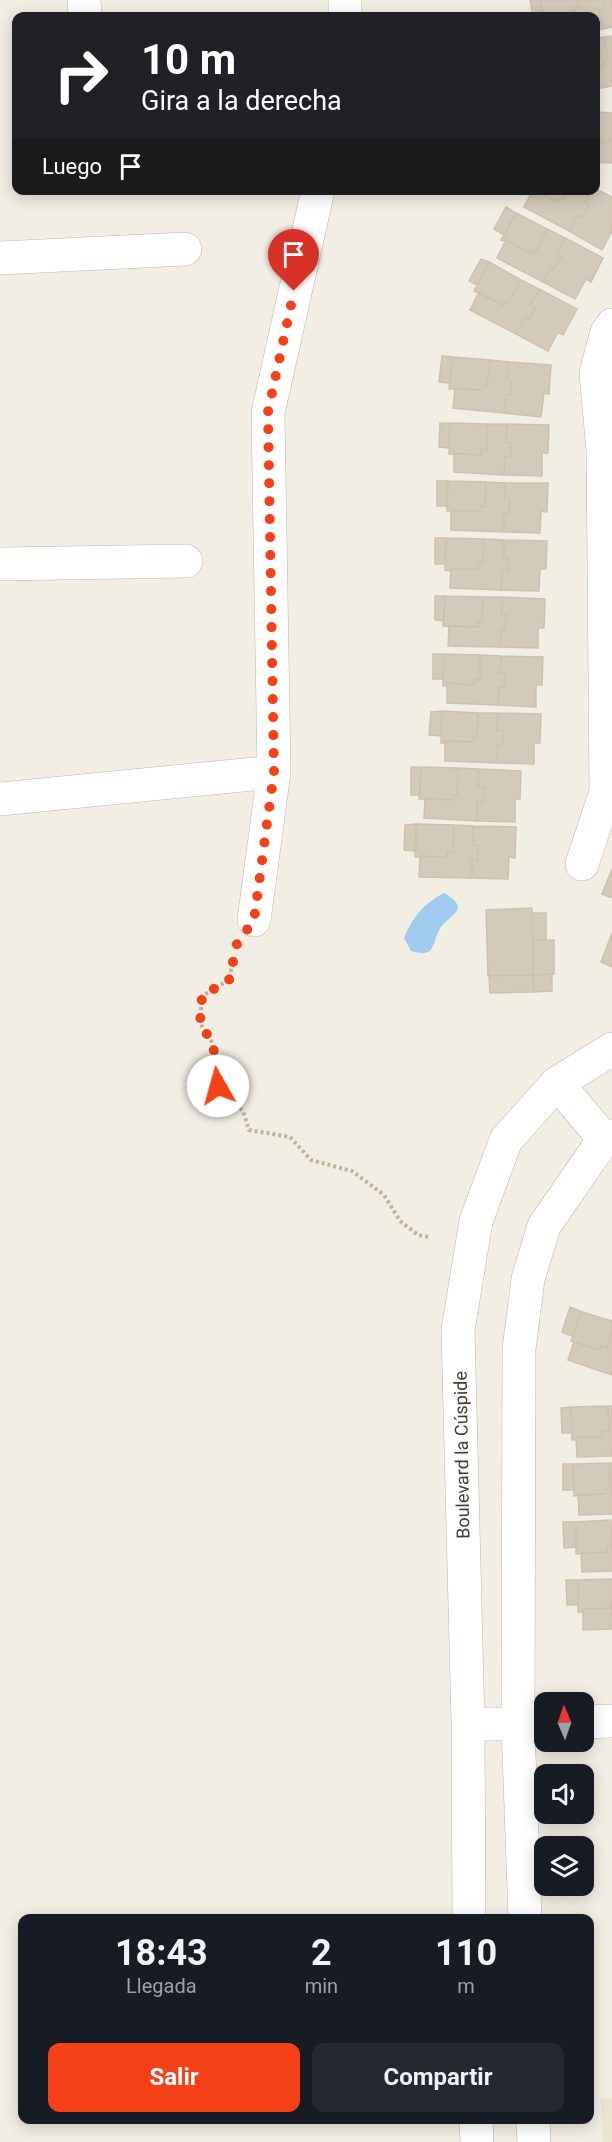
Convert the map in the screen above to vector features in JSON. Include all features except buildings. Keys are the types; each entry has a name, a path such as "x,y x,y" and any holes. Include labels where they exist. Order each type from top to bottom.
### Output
{"street":[{"path":"254,920 274,772 268,412 317,195"},
{"path":"0,258 185,249"},
{"path":"582,864 609,792 607,450 597,373 607,332 612,325"},
{"path":"0,564 186,561"},
{"path":"0,799 274,772"},
{"name":"Boulevard la Cúspide","path":"469,1914 468,1724 458,1330 476,1221 506,1140 557,1083 612,1049"},
{"path":"525,1914 531,1725 519,1349 528,1279 544,1226 608,1137 557,1083"},
{"path":"594,1721 612,1720"},
{"path":"468,1724 531,1725"},
{"path":"476,2124 477,2142"},
{"path":"533,2124 534,2142"}],"path":[{"path":"254,920 237,944 229,980 202,996 200,1023 213,1044 218,1086 243,1111 249,1130 290,1137 311,1160 352,1171 384,1195 400,1221 418,1235 434,1238"}],"shaded area":[{"path":"612,2098 612,2142 603,2142 601,2100"}],"water":[{"path":"444,893 457,904 456,912 440,929 429,951 419,953 411,951 404,938 411,924 425,906"}],"route":[{"path":"218,1086 213,1044 200,1023 202,996 229,980 237,944 254,920 274,772 268,412 294,291"}]}
